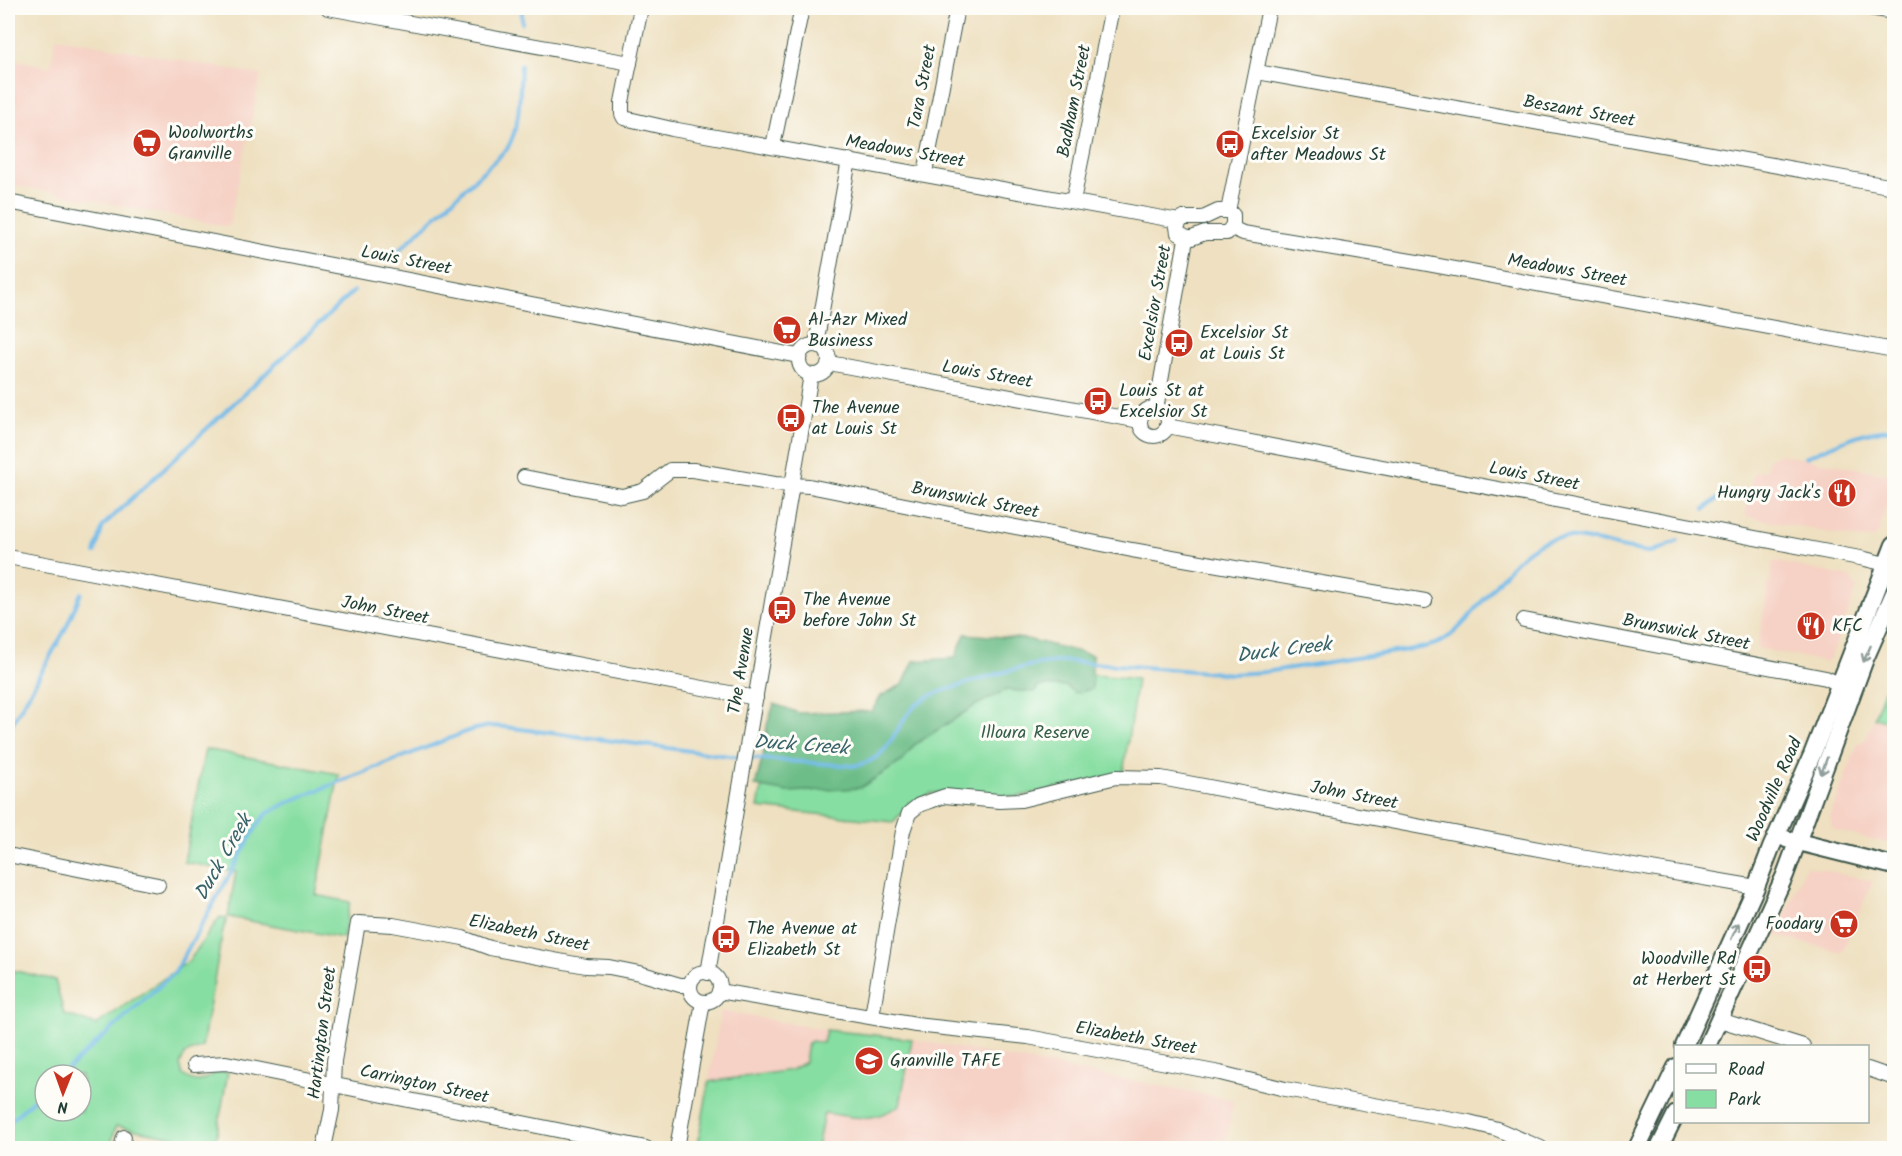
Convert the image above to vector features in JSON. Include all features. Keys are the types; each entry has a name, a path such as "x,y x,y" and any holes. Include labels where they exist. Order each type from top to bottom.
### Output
{"main road":[{"name":"Woodville Road","path":"1685,1045 1756,887 1841,685 1891,565 1894,544"},
{"name":"Woodville Road","path":"1708,1045 1785,875 1865,659 1894,593"},
{"path":"1777,836 1894,866"},
{"path":"1637,1149 1674,1071"},
{"path":"1659,1149 1674,1118"}],"street":[{"path":"327,8 400,14 630,63 641,8"},
{"path":"773,146 802,8"},
{"name":"Tara Street","path":"925,173 957,8"},
{"name":"Badham Street","path":"1073,201 1112,8"},
{"path":"1228,212 1269,8"},
{"path":"1870,8 1894,12"},
{"name":"Meadows Street","path":"630,63 621,110 624,118 1179,221"},
{"name":"Beszant Street","path":"1257,72 1894,187"},
{"path":"816,344 849,160"},
{"name":"Louis Street","path":"8,202 798,356"},
{"path":"1218,211 1228,212 1234,218 1232,228 1224,234 1205,233 1193,239 1186,239 1178,233 1179,221 1185,217 1203,218 1218,211"},
{"name":"Meadows Street","path":"1232,228 1243,233 1417,262 1894,350"},
{"name":"Excelsior Street","path":"1156,409 1186,239"},
{"path":"816,344 825,349 829,363 824,371 811,375 799,366 798,356 803,348 816,344"},
{"name":"Louis Street","path":"829,363 1140,421"},
{"name":"The Avenue","path":"708,973 811,375"},
{"path":"1156,409 1165,415 1167,426 1163,432 1152,436 1144,432 1140,421 1145,411 1156,409"},
{"name":"Louis Street","path":"1167,426 1891,565"},
{"name":"Brunswick Street","path":"524,477 622,496 643,491 670,470 693,470 775,484 808,486 1132,550 1425,601"},
{"name":"John Street","path":"8,557 756,698"},
{"name":"Brunswick Street","path":"1524,620 1826,678 1841,685"},
{"name":"John Street","path":"872,1016 903,831 909,813 919,804 945,796 999,801 1021,800 1116,777 1161,778 1581,857 1756,887"},
{"path":"8,855 158,885"},
{"name":"Elizabeth Street","path":"358,923 393,925 463,938 490,948 586,966 609,967 680,985 690,985"},
{"name":"Hartington Street","path":"324,1149 332,1110 334,1061 358,923"},
{"path":"708,973 718,981 719,991 712,1000 703,1002 691,994 690,985 695,976 708,973"},
{"name":"Elizabeth Street","path":"719,991 916,1025 1028,1038 1220,1072 1285,1089 1469,1122 1497,1129 1541,1149"},
{"path":"677,1149 703,1002"},
{"path":"1720,1020 1797,1045"},
{"name":"Carrington Street","path":"194,1065 226,1063 646,1149"},
{"path":"1869,1069 1894,1078"}],"shaded area":[{"path":"56,37 261,75 229,227 8,184 8,58 50,67"},
{"path":"1778,454 1894,475 1879,534 1872,539 1861,539 1745,516 1753,473 1766,469 1768,459"},
{"path":"1773,561 1850,577 1857,588 1831,657 1825,662 1757,648"},
{"path":"1874,718 1894,723 1894,845 1837,831 1832,828 1830,817 1858,743 1866,739"},
{"path":"1806,866 1873,881 1842,952 1776,936"},
{"name":"Granville TAFE","path":"721,1011 826,1030 912,1039 1234,1100 1225,1148 697,1148"}],"green space":[{"path":"965,634 1027,639 1092,655 1092,689 1075,693 1066,686 1039,686 1034,692 1006,690 976,705 914,745 901,762 860,788 788,792 755,786 764,752 767,725 774,704 799,713 872,711 881,696 903,684 914,661 955,658"},
{"path":"1894,663 1894,723 1874,718"},
{"name":"Illoura Reserve","path":"1070,673 1137,679 1123,774 1016,797 955,792 932,793 913,802 893,822 758,808 765,768 964,696"},
{"path":"205,749 339,774 316,895 350,902 343,938 228,917 236,872 184,862"},
{"path":"220,917 227,919 223,930 202,1047 185,1054 180,1065 183,1075 197,1081 221,1072 228,1072 215,1145 116,1126 110,1148 8,1148 8,979 11,970 55,980 64,1014 96,1025 189,961"},
{"path":"826,1030 912,1039 900,1105 881,1115 863,1118 824,1113 817,1148 728,1148 698,1143 709,1082 791,1070 805,1062 808,1043 812,1041 823,1043"}],"waterway":[{"path":"522,8 522,23"},
{"path":"391,258 507,149 517,119 521,65"},
{"path":"95,553 103,526 354,291"},
{"name":"Duck Creek","path":"1806,457 1860,435 1894,429"},
{"name":"Duck Creek","path":"1705,509 1717,499"},
{"name":"Duck Creek","path":"74,1063 175,972 258,824 268,813 291,801 471,730 490,726 505,727 737,757 853,766 866,763 884,750 908,714 921,701 932,695 1013,670 1065,661 1232,674 1265,672 1420,648 1439,642 1457,630 1511,566 1542,543 1559,538 1570,538 1650,552 1678,541"},
{"path":"8,731 65,630 81,593"},
{"name":"Duck Creek","path":"8,1123 33,1100"}],"place":[{"name":"Woolworths Granville","path":"147,143"},
{"name":"Excelsior St after Meadows St","path":"1230,144"},
{"name":"Al-Azr Mixed Business","path":"787,330"},
{"name":"Excelsior St at Louis St","path":"1179,343"},
{"name":"Louis St at Excelsior St","path":"1098,401"},
{"name":"The Avenue at Louis St","path":"791,418"},
{"name":"Hungry Jack's","path":"1842,493"},
{"name":"The Avenue before John St","path":"782,610"},
{"name":"KFC","path":"1811,626"},
{"name":"Foodary","path":"1844,924"},
{"name":"The Avenue at Elizabeth St","path":"726,939"},
{"name":"Woodville Rd at Herbert St","path":"1757,969"},
{"name":"Granville TAFE","path":"869,1061"}]}
